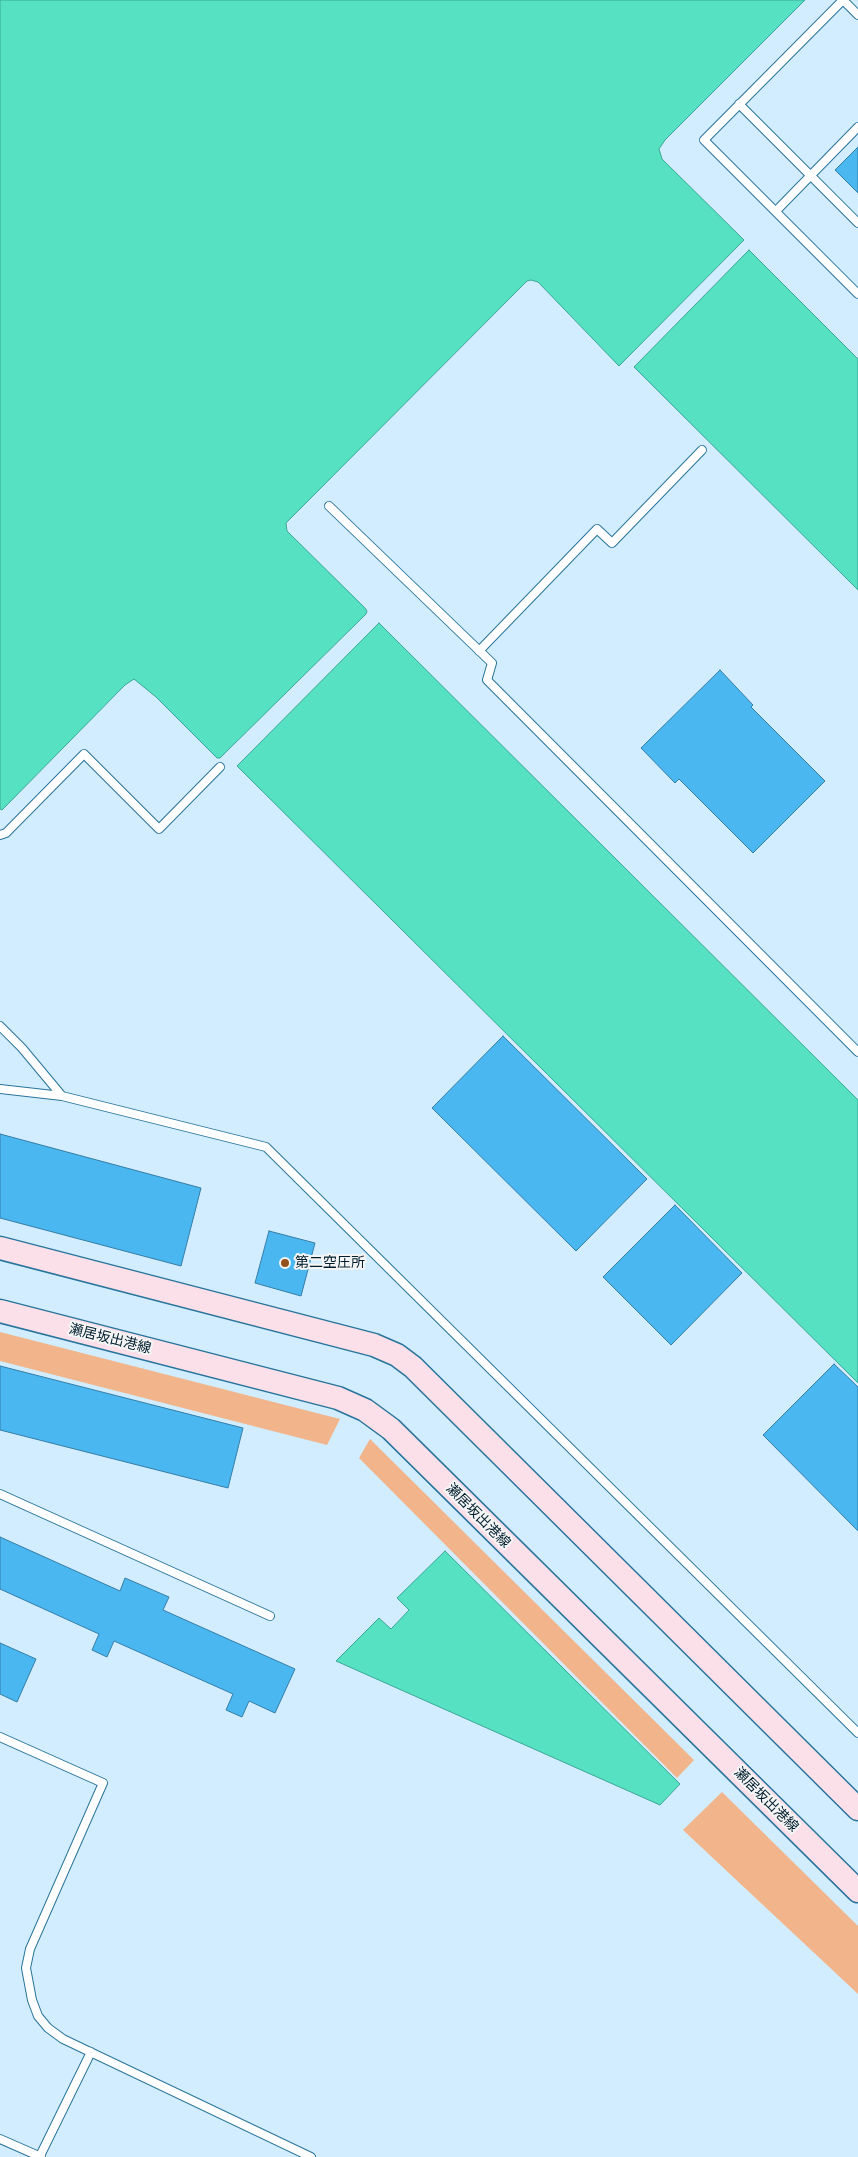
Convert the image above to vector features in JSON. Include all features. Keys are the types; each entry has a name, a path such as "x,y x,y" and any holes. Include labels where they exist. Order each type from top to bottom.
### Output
{"main road":[{"path":"0,1248 374,1346 397,1355 420,1374 858,1809"},
{"name":"瀬居坂出港線","path":"0,1311 338,1398 365,1410 391,1429 858,1891"}],"lane":[{"path":"858,15 843,0 704,140 858,294"},
{"path":"739,104 858,223"},
{"path":"776,211 858,127"},
{"path":"479,651 597,529 612,543 702,450"},
{"path":"329,506 492,663 487,680 858,1052"},
{"path":"0,835 6,833 84,754 159,829 220,767"},
{"path":"0,1026 22,1048 62,1096"},
{"path":"0,1089 62,1096 266,1147 858,1733"},
{"path":"0,1494 270,1616"},
{"path":"0,1737 104,1783 30,1949 26,1968 32,2000 38,2016 48,2028 63,2039 312,2157"},
{"path":"0,2138 41,2157 91,2052"}],"shaded area":[{"path":"0,0 805,0 665,140 659,149 662,159 744,240 619,366 538,282 527,281 286,523 287,531 365,608 366,614 220,758 217,758 156,697 134,679 125,685 2,810 0,809"},
{"path":"749,250 858,359 858,590 634,367"},
{"path":"379,623 858,1100 858,1383 237,766"},
{"path":"0,1332 340,1419 327,1445 0,1361"},
{"path":"370,1439 694,1760 677,1778 359,1458"},
{"path":"445,1551 680,1784 660,1805 336,1661 379,1618 391,1629 409,1610 397,1598"},
{"path":"722,1792 858,1926 858,1994 683,1830"}],"building":[{"path":"858,147 858,193 835,170"},
{"path":"720,670 753,705 751,707 825,781 753,853 679,779 675,783 641,748"},
{"path":"503,1036 647,1179 576,1251 432,1108"},
{"path":"0,1134 201,1188 181,1266 0,1218"},
{"path":"675,1205 742,1273 671,1345 603,1277"},
{"name":"第二空圧所","path":"269,1231 315,1243 301,1296 255,1283"},
{"path":"834,1364 858,1387 858,1531 763,1435"},
{"path":"0,1366 243,1428 228,1488 0,1430"},
{"path":"0,1537 120,1591 125,1578 169,1597 163,1610 295,1669 275,1713 249,1701 242,1717 226,1710 233,1694 114,1641 107,1657 92,1650 99,1634 0,1589"},
{"path":"0,1643 36,1659 17,1702 0,1694"}],"place":[{"name":"第二空圧所","path":"285,1263"}]}
